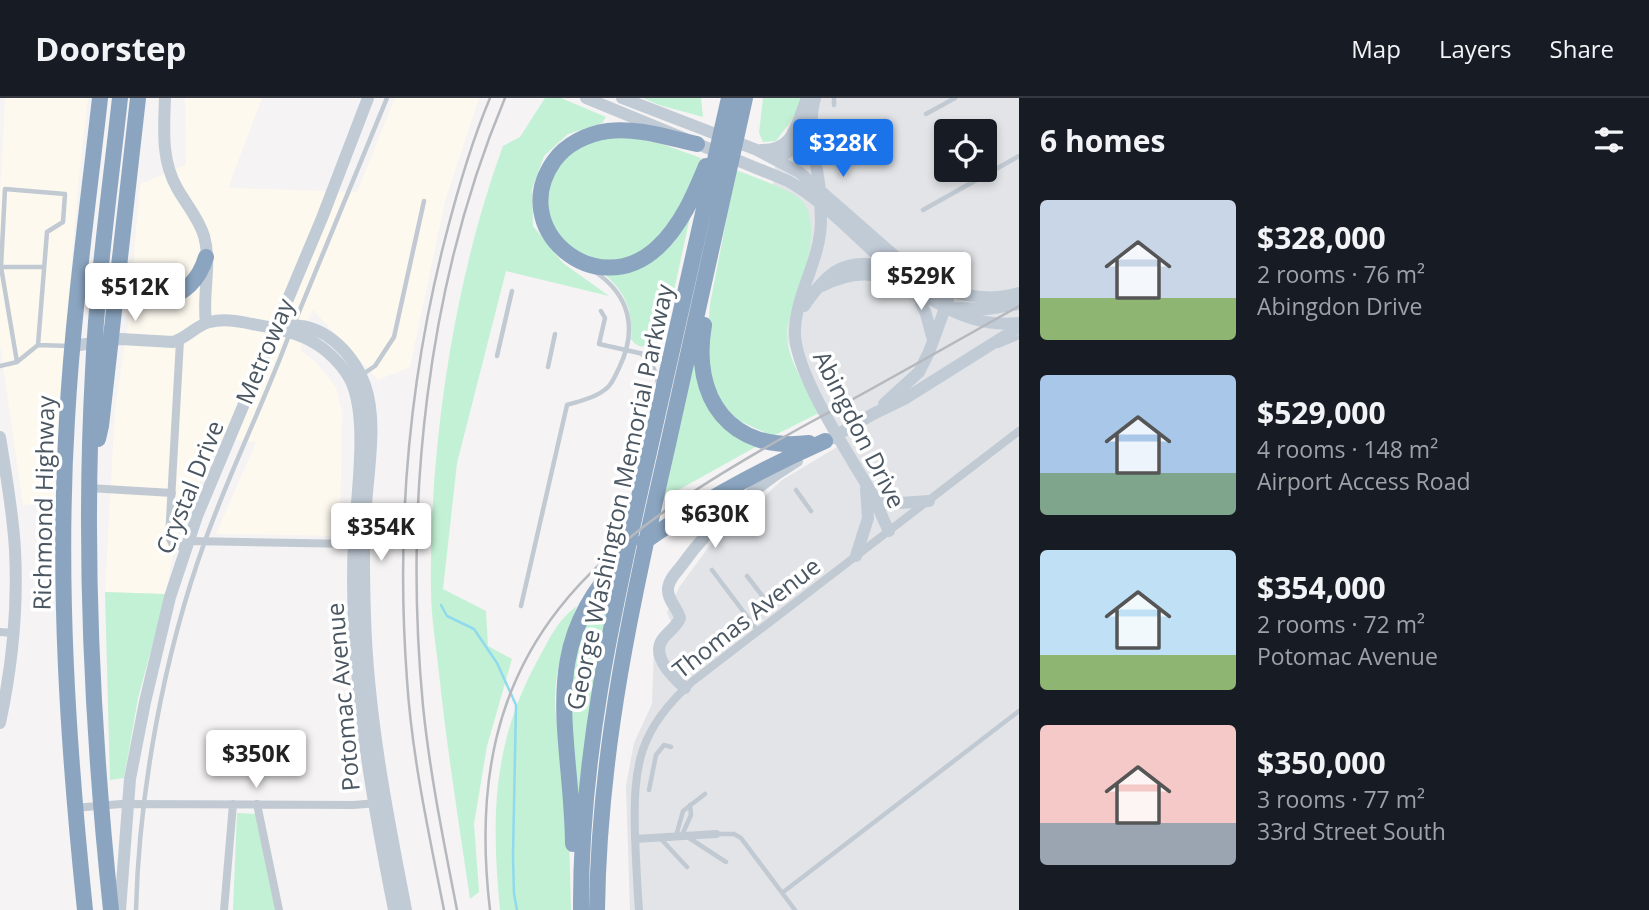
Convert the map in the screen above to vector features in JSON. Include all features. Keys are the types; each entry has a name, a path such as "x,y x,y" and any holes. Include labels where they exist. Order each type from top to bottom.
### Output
{"highway":[{"name":"Richmond Highway","path":"85,910 74,808 62,583 64,477 72,346 100,98"},
{"path":"103,341 120,98"},
{"path":"103,341 118,268 138,98"},
{"name":"George Washington Memorial Parkway","path":"597,910 601,810 613,710 629,619 745,98"},
{"path":"698,136 607,131 573,143 556,157 542,188 543,219 547,230 559,246 583,264 601,268 619,267 639,260 658,247 675,228 690,203 728,105"},
{"name":"George Washington Memorial Parkway","path":"578,910 583,822 596,713 621,577 728,105"},
{"path":"118,268 126,282 135,290 152,297 164,298 182,292 193,282 206,257"},
{"path":"710,259 701,354 704,384 712,401 732,425 760,440 792,444 825,441"},
{"name":"Richmond Highway","path":"103,341 101,426 90,468 89,488 90,653 111,910"},
{"path":"578,910 573,894 572,810 563,690 568,656 577,627 590,600 604,580 632,550 665,527 793,455 825,441"}],"street":[{"path":"72,346 121,338 166,342 180,340 206,323 205,243 201,229 168,168 163,137 165,98"},
{"name":"Crystal Drive","path":"120,910 130,779 167,608 188,544 317,230 368,98"},
{"path":"622,98 800,188 913,285 948,307 982,322 1019,325"},
{"path":"757,150 772,150 787,144 807,98"},
{"name":"Abingdon Drive","path":"815,98 811,134 820,191 818,248 797,316 795,344 801,365 873,496 889,531"},
{"path":"589,99 698,136 757,150 776,159 805,176 926,281 985,298 1019,293"},
{"path":"754,165 776,159 811,134"},
{"path":"816,163 841,210"},
{"path":"797,316 829,274 847,266 873,264 891,267"},
{"path":"816,289 835,280 866,273 913,285"},
{"path":"913,285 926,314 931,346 937,363 953,370"},
{"path":"873,414 914,377 948,307 951,290"},
{"path":"948,307 987,309 1019,304"},
{"name":"Potomac Avenue","path":"206,323 224,320 292,328 320,345 355,377 360,418 359,544 369,683 379,803 394,910"},
{"path":"685,688 663,664 659,651 660,642 677,625 680,618 670,598 670,581 693,550 724,516 762,484 825,441 953,370 1019,325"},
{"path":"180,340 169,540 173,545 205,541 359,544"},
{"name":"Thomas Avenue","path":"639,910 635,782 642,749 659,718 685,688 1019,431"},
{"path":"0,437 14,537 15,583 7,633 7,685 0,723"},
{"path":"856,556 868,518 865,482"},
{"path":"89,488 172,493"},
{"path":"873,496 900,503 929,500"},
{"path":"74,808 129,804 379,803"},
{"name":"Potomac Avenue","path":"379,803 406,910"},
{"path":"224,910 233,804"},
{"path":"257,804 279,910"},
{"path":"635,839 716,834"}],"lane":[{"name":"Metroway","path":"135,910 145,804 167,670 205,541 387,98"},
{"path":"834,98 834,105"},
{"path":"926,114 955,98"},
{"path":"923,210 1019,156"},
{"path":"17,362 1,267 5,189 65,194 63,222 47,232 38,345"},
{"path":"355,377 376,366 394,337 424,201"},
{"path":"522,606 568,405 594,396 608,386 626,350 628,322 623,300 610,282 583,264"},
{"path":"1,267 44,267"},
{"path":"497,356 512,291"},
{"path":"601,311 605,318 599,344 670,360 685,369"},
{"path":"548,367 555,334"},
{"path":"969,360 1019,337"},
{"path":"0,366 17,362 38,345 72,346"},
{"path":"642,353 654,369 661,397"},
{"path":"796,490 811,511"},
{"path":"712,570 758,631"},
{"path":"747,576 764,598"},
{"path":"782,893 1019,711"},
{"path":"649,790 658,751 664,745 671,747"},
{"path":"681,836 680,817 705,794"},
{"path":"681,836 691,815 690,805"},
{"path":"716,834 734,834 741,838 795,910"},
{"path":"681,836 726,862"},
{"path":"660,837 687,867"}],"shaded area":[{"path":"5,98 88,98 59,425 57,502 23,505 0,345 0,193"},
{"path":"185,98 262,98 228,188 357,192 395,98 479,98 445,201 410,367 378,380 313,310 301,334 301,350 336,387 342,412 340,536 216,534 256,442 219,439 176,537 166,594 105,592 115,408 128,325 140,184 186,165"},
{"path":"802,98 1019,98 1019,910 630,910 626,786 634,743 652,704 654,647 671,622 667,612 680,586 708,548 782,480 837,447 796,366 787,339 801,200 773,186 777,145 782,141"}],"green space":[{"path":"545,98 561,98 606,117 602,123 568,134 544,156 532,189 533,226 563,263 609,296 506,271 457,463 443,589 486,611 488,646 512,659 487,746 474,824 479,892 470,899 432,610 432,534 440,421 458,307 486,198 503,146 520,137"},
{"path":"643,98 701,98 703,117 659,105"},
{"path":"763,98 802,98 794,117 776,141 763,142 759,133"},
{"path":"629,137 662,144 701,158 686,199 665,231 641,255 600,263 572,251 551,227 545,197 555,169 574,149 598,138"},
{"path":"736,170 795,195 807,208 810,219 808,258 789,321 787,339 796,367 819,413 773,436 737,420 718,398 706,360 710,304"},
{"path":"690,217 665,332 649,346 639,346 631,339 627,303 618,288 604,274"},
{"path":"698,336 701,387 759,445 664,498"},
{"path":"614,583 578,828 571,724 573,670 586,623"},
{"path":"105,592 166,594 138,698 124,778 110,780"},
{"path":"577,606 565,640 555,688 567,805 571,910 500,910 496,811 504,749 524,688 540,656 560,623"},
{"path":"237,813 256,814 275,910 233,910"}],"waterway":[{"path":"441,605 447,616 474,629 497,663 516,705 513,856 517,910"}],"railway":[{"path":"444,910 409,709 404,624 404,513 414,403 432,293 460,186 490,98"},
{"path":"457,910 433,783 423,706 418,630 420,475 427,397 439,320 456,244 478,170 505,98"},
{"path":"490,910 486,817 497,737 521,668 559,609 607,557 666,510 811,422 1019,306"}]}
